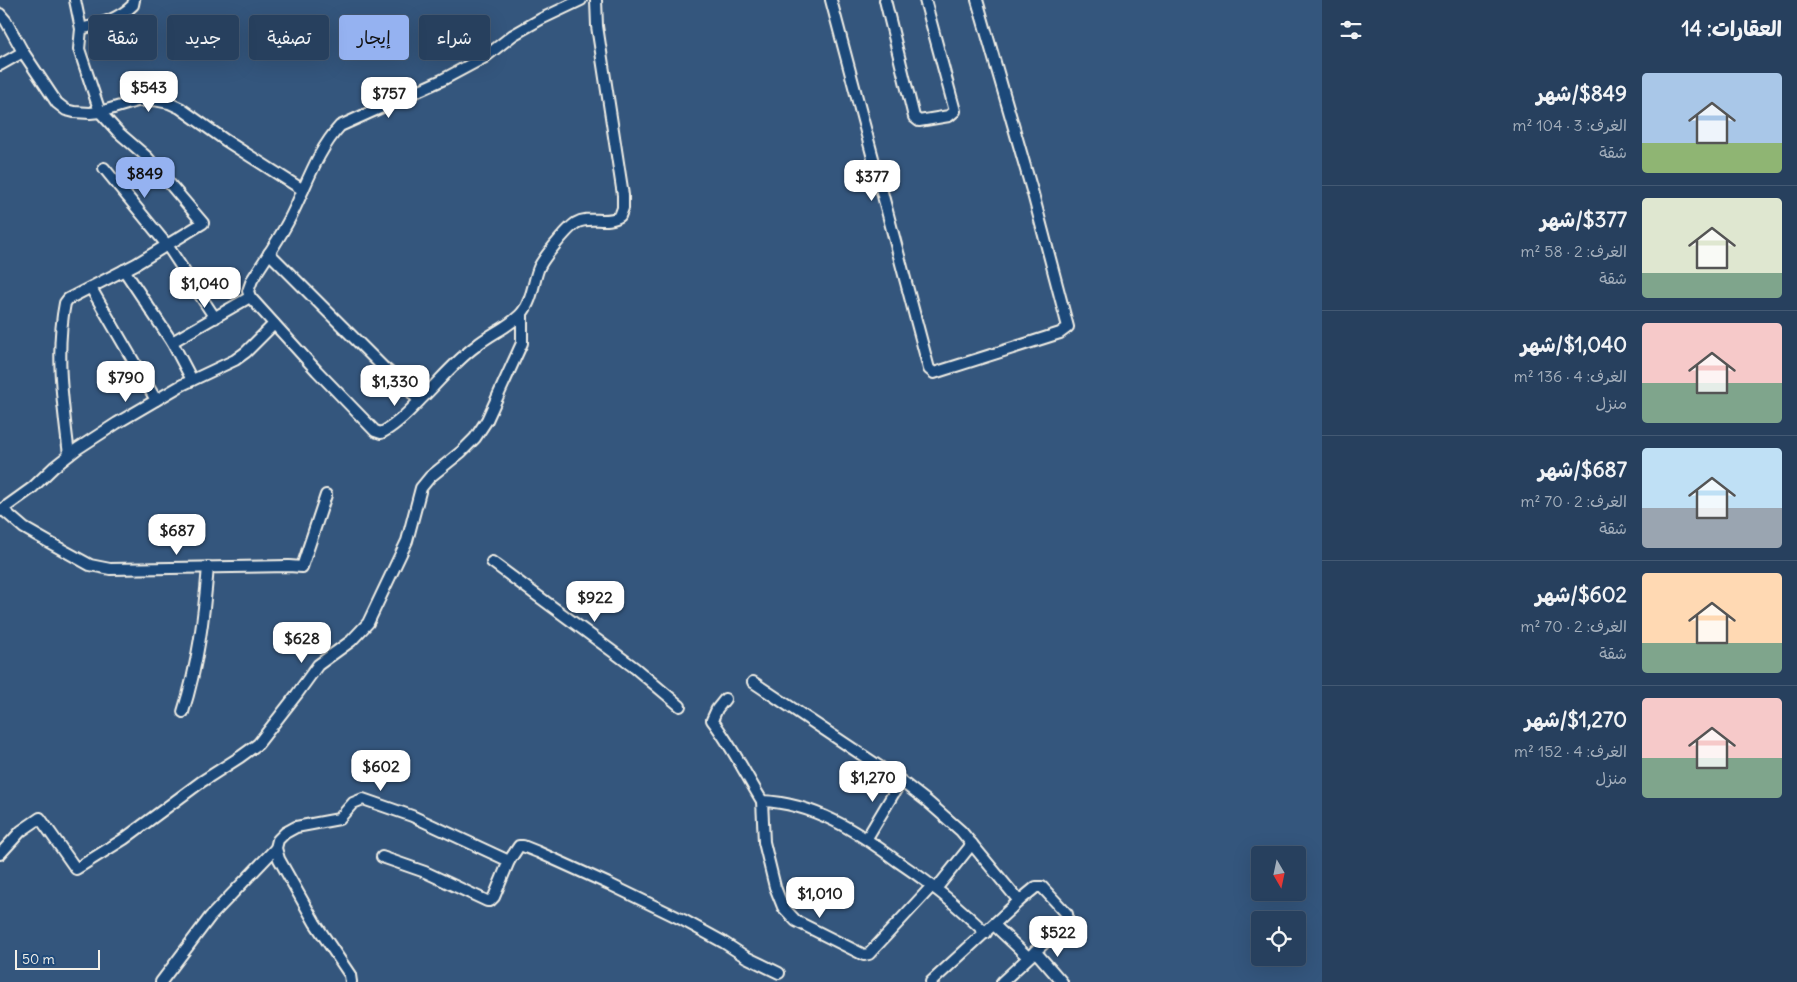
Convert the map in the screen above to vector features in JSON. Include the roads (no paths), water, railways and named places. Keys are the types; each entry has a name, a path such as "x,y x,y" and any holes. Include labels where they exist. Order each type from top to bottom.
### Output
{"street":[{"path":"69,455 64,416 60,349 65,303 68,299 92,288 202,224 202,220 174,191 147,156 118,132 100,112 79,49 81,29 75,0"},
{"path":"81,29 107,22 119,16 134,5 134,0"},
{"path":"581,0 513,35 484,57 442,80 340,126 330,137 310,172 292,216 252,280 248,291 250,297 375,431 379,433 384,432 408,413 458,360 522,313 527,305 539,268 548,254 577,223 584,220 616,218 620,216 623,208 621,179 597,26 596,0"},
{"path":"831,0 929,369 934,373 1060,333 1068,327 1033,194 977,0"},
{"path":"885,0 914,118 919,121 949,116 955,111 925,0"},
{"path":"0,14 57,103 66,110 79,113 100,112 137,101 154,100 169,103 180,108 225,140 303,190"},
{"path":"0,65 23,52"},
{"path":"104,168 167,245 215,318"},
{"path":"269,253 419,401"},
{"path":"124,270 172,342 192,380"},
{"path":"92,288 156,400"},
{"path":"172,342 250,297"},
{"path":"0,854 21,831 40,818 76,869 124,839 201,782 258,744 318,665 351,641 368,623 407,541 421,488 430,476 461,452 475,438 487,420 522,342 522,313"},
{"path":"274,324 246,352 235,360 192,380 117,422 69,455 32,488 1,510 24,528 90,565 110,569 302,567 326,495"},
{"path":"492,562 635,668 680,706"},
{"path":"183,712 192,684 208,567"},
{"path":"753,682 901,781 949,820 972,844 1019,901"},
{"path":"725,699 717,709 712,720 730,744 762,801 766,850 775,887 783,906 796,920 864,955 869,954 934,887 972,844"},
{"path":"867,838 901,781"},
{"path":"161,982 210,917 276,848 278,840 285,833 296,827 339,819 353,803 362,799 412,816 509,861"},
{"path":"762,801 781,803 813,812 847,826 867,838 934,887 986,933"},
{"path":"382,857 425,872 488,901 494,897 509,861 519,846 522,846 600,880 683,920 723,942 746,958 778,972"},
{"path":"276,848 287,874 315,923 350,974 351,982"},
{"path":"931,982 1019,901 1036,887 1040,886 1068,918 1068,921 1002,982"},
{"path":"994,925 1032,954 1062,982"}]}
